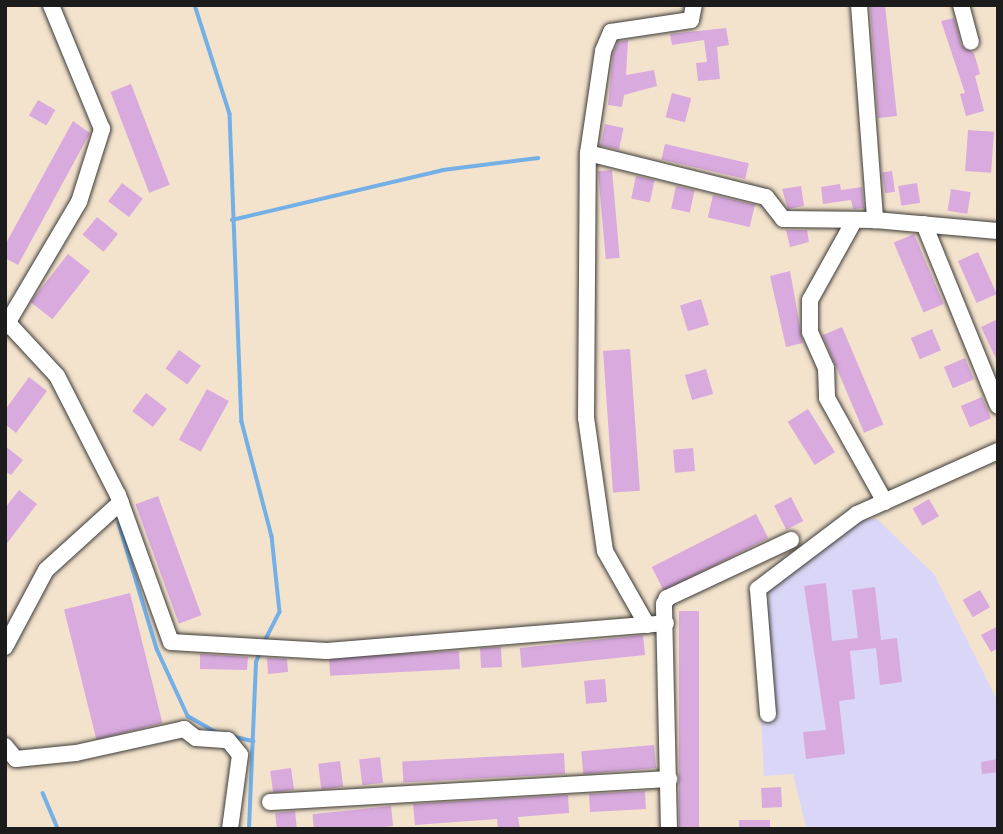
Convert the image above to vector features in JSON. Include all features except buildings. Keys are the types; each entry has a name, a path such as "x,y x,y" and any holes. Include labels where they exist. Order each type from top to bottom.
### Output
{"street":[{"path":"51,5 102,129 79,202 6,325 57,376 121,502 171,642 327,651 666,623"},
{"path":"647,625 605,551 586,418 588,153 603,51 611,32 691,20 694,5"},
{"path":"859,5 875,220"},
{"path":"961,5 971,42"},
{"path":"588,153 766,197 783,219 875,220 998,231"},
{"path":"854,220 810,300 810,332 825,369 827,398 885,502"},
{"path":"924,224 998,406"},
{"path":"768,714 758,589 857,514 998,452"},
{"path":"5,647 46,569 121,502"},
{"path":"669,829 667,598 791,540"},
{"path":"5,746 16,759 76,753 184,729 197,738 228,740 240,755 230,829"},
{"path":"270,802 668,779"}],"shaded area":[{"path":"877,519 934,574 998,702 998,829 806,827 793,774 764,776 755,604 769,603 769,591 858,520"}],"waterway":[{"path":"195,5 230,114 242,422 272,536 280,612 264,644"},
{"path":"232,220 443,170 538,158"},
{"path":"119,523 157,649 188,716 217,733"},
{"path":"249,829 256,662 261,651"},
{"path":"231,736 253,741"},
{"path":"43,793 58,829"}]}
